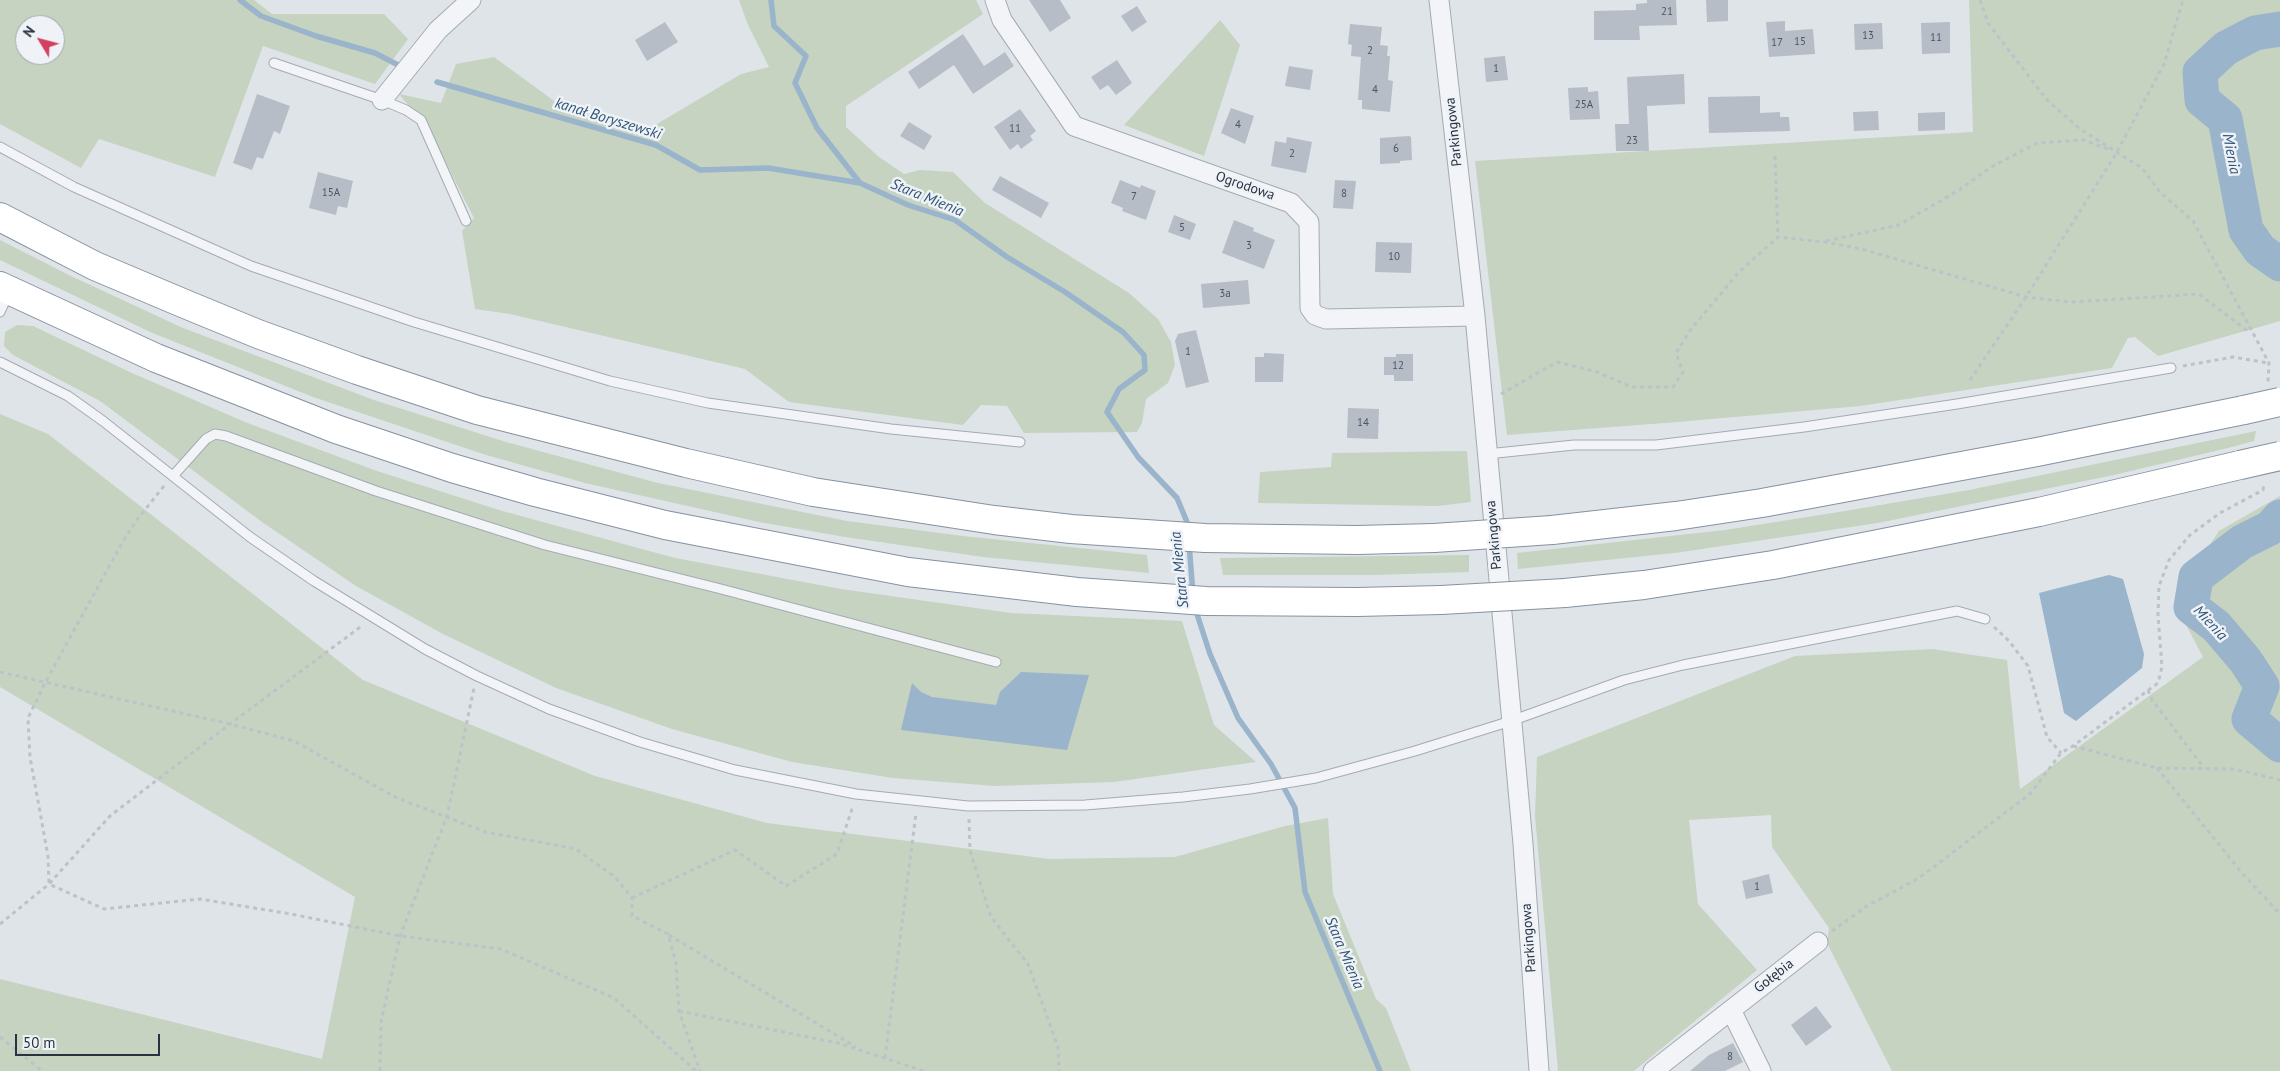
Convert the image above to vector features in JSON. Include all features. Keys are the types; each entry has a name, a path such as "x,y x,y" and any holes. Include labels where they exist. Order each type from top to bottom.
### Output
{"highway":[{"path":"0,218 95,266 258,334 477,410 686,463 813,492 994,520 1071,529 1269,540 1434,538 1552,530 1667,518 1762,503 2037,452 2280,402"},
{"path":"3,296 75,322 228,388 336,429 452,468 535,492 665,524 908,572 1127,596 1206,601 1279,602 1440,600 1565,593 1644,585 1773,565 2039,512 2280,456"}],"street":[{"path":"382,100 438,30 471,0"},
{"name":"Ogrodowa","path":"995,0 1002,20 1074,126 1291,203 1308,222 1310,308 1315,315 1326,319 1474,316"},
{"name":"Parkingowa","path":"1439,0 1474,316 1512,721 1539,1071"},
{"name":"Gołębia","path":"1653,1071 1818,942"},
{"path":"1731,1010 1761,1071"}],"lane":[{"path":"274,63 382,100 406,110 421,120 466,221"},
{"path":"0,147 74,187 251,266 414,322 610,381 708,403 891,429 1020,442"},
{"path":"0,362 68,396 250,537 372,618 425,649 477,676 549,709 640,742 735,770 856,794 968,806 1085,805 1250,789 1316,778 1415,751 1512,721 1624,680 1683,665 1957,611 1986,619"},
{"path":"1486,454 1574,445 1656,445 1794,428 1957,404 2171,368"},
{"path":"173,476 206,439 215,434 226,436 376,491 545,545 722,589 996,662"}],"path":[{"path":"1980,0 1988,23 2047,100 2080,129 2117,152"},
{"path":"1970,380 2026,297 2117,152 2164,64 2183,0"},
{"path":"1825,242 1900,225 1959,190 1991,167 2037,143 2083,140 2117,152"},
{"path":"1775,156 1778,237"},
{"path":"1482,405 1557,362 1597,372 1632,387 1673,387 1683,372 1676,353 1690,329 1740,271 1778,237 1825,242 1862,249 2026,297 2070,302 2198,294 2252,335"},
{"path":"2171,368 2233,356 2269,363"},
{"path":"49,884 48,856 30,757 28,718 45,683 136,521 173,476"},
{"path":"0,924 49,884 110,816 372,618"},
{"path":"1986,619 2009,641 2028,666 2047,737 2061,753"},
{"path":"0,672 230,724 294,741 397,798 486,832 576,849 615,877 632,898 632,916 668,934 861,1050"},
{"path":"380,1071 381,1022 400,936 447,816 477,676"},
{"path":"2148,690 2152,700 2204,769"},
{"path":"1818,942 1867,906 1919,878 2030,794 2061,753 2073,746 2157,768 2234,769 2280,780"},
{"path":"2157,768 2242,873 2280,914"},
{"path":"632,898 735,850 786,886 837,854 856,794"},
{"path":"885,1058 918,801"},
{"path":"968,806 970,851 991,917 1028,964 1058,1047 1060,1071"},
{"path":"49,884 104,909 200,899 291,914 400,936 501,949 614,998 696,1071"},
{"path":"668,934 676,964 679,1011 700,1071"},
{"path":"679,1011 838,1043 924,1071"},
{"path":"0,1037 42,1071"}],"green space":[{"path":"0,0 254,0 272,14 384,14 408,39 375,84 263,46 215,177 99,139 81,168 0,124"},
{"path":"739,0 976,0 983,14 846,106 846,127 879,157 904,174 920,170 953,172 985,203 1129,293 1158,319 1171,342 1175,365 1168,383 1146,399 1142,423 1137,432 1024,433 1007,406 981,405 963,425 789,402 745,369 510,314 475,309 462,231 474,218 429,130 399,94 441,103 456,64 494,57 561,106 647,130 741,74 769,67 748,25"},
{"path":"1969,0 2280,0 2280,321 2158,356 2135,337 2128,338 2112,368 1860,406 1507,435 1475,161 1973,132"},
{"path":"1220,20 1240,45 1204,156 1124,125"},
{"path":"0,240 71,276 183,328 374,400 506,442 658,483 847,521 963,536 1147,555 1149,573 983,557 845,537 759,522 585,483 483,454 313,397 150,332 0,260"},
{"path":"17,325 33,326 132,373 245,422 377,471 499,510 675,558 841,589 1011,613 1182,621 1214,725 1256,762 1114,782 995,786 893,778 792,762 672,729 556,688 443,634 356,586 262,522 100,401 13,355 4,346 5,332"},
{"path":"0,414 48,434 363,680 595,776 767,823 1049,859 1175,857 1285,826 1328,818 1333,894 1376,999 1386,1008 1411,1071 0,1071 0,979 322,1059 355,897 0,687"},
{"path":"2256,431 2254,441 2228,448 2114,475 1878,523 1675,553 1518,569 1517,553 1725,530 1839,512 1969,490"},
{"path":"1467,451 1471,502 1438,506 1258,503 1260,472 1331,467 1332,453"},
{"path":"2280,496 2280,1071 1892,1071 1827,943 1829,928 1772,847 1771,815 1689,820 1698,904 1757,970 1634,1071 1558,1071 1535,816 1537,757 1795,656 1932,649 2007,660 2020,789 2203,657 2182,617 2182,587 2219,531"},
{"path":"1469,555 1469,572 1376,575 1223,575 1220,558"}],"water":[{"path":"2109,575 2123,579 2144,654 2142,668 2076,721 2064,713 2039,593"},
{"path":"1021,672 1089,675 1067,750 901,730 912,683 921,692 932,697 996,705 1000,692"}],"building":[{"path":"1029,0 1060,0 1071,18 1050,32"},
{"path":"1647,0 1676,0 1677,25 1639,26 1640,40 1594,40 1594,11 1636,10 1636,4 1647,3"},
{"path":"1706,0 1728,0 1728,21 1707,22"},
{"path":"1137,6 1147,22 1132,32 1121,16"},
{"path":"1785,21 1785,31 1813,29 1815,54 1769,57 1766,22"},
{"path":"665,22 678,42 647,61 635,40"},
{"path":"1950,22 1950,53 1922,54 1921,23"},
{"path":"1882,23 1883,49 1855,50 1854,24"},
{"path":"1350,24 1382,27 1380,45 1388,46 1387,56 1390,56 1388,80 1393,81 1390,112 1362,109 1362,100 1358,100 1361,57 1351,56 1352,45 1348,44"},
{"path":"963,34 984,66 1005,52 1014,66 973,94 954,65 919,89 908,72"},
{"path":"1505,56 1508,80 1486,82 1484,58"},
{"path":"1117,60 1132,83 1116,95 1108,85 1100,90 1091,77"},
{"path":"1289,66 1313,70 1310,90 1285,86"},
{"path":"1684,74 1685,104 1647,106 1649,151 1616,151 1615,124 1629,124 1627,77"},
{"path":"1588,87 1588,92 1598,91 1600,119 1570,120 1568,88"},
{"path":"257,94 290,106 280,134 274,131 263,159 257,157 252,170 233,163"},
{"path":"1760,96 1760,113 1780,112 1780,117 1789,117 1790,131 1709,133 1708,97"},
{"path":"1231,108 1254,116 1245,144 1221,133"},
{"path":"1020,109 1036,131 1030,136 1033,140 1021,149 1018,144 1010,150 994,127"},
{"path":"1878,111 1879,130 1854,131 1853,112"},
{"path":"1945,112 1945,130 1918,131 1918,113"},
{"path":"909,122 932,136 924,150 900,136"},
{"path":"1287,137 1312,142 1306,173 1271,166 1275,141 1286,143"},
{"path":"1411,137 1412,160 1380,164 1380,138"},
{"path":"318,172 353,181 347,208 338,206 336,215 309,208"},
{"path":"1000,176 1049,203 1041,218 992,190"},
{"path":"1120,180 1140,188 1141,185 1156,191 1146,220 1122,211 1123,208 1111,203"},
{"path":"1335,180 1356,181 1353,209 1333,208"},
{"path":"1174,215 1196,224 1190,240 1168,232"},
{"path":"1234,220 1254,228 1253,231 1275,240 1264,269 1222,253"},
{"path":"1376,242 1412,243 1411,273 1375,272"},
{"path":"1248,280 1250,304 1203,308 1201,284"},
{"path":"1196,330 1209,382 1186,388 1175,341 1178,334"},
{"path":"1264,353 1284,354 1283,382 1255,382 1255,357 1264,357"},
{"path":"1396,354 1413,354 1413,381 1394,381 1394,375 1384,375 1384,357 1396,357"},
{"path":"1348,408 1379,409 1378,439 1347,438"},
{"path":"1769,874 1773,893 1746,899 1742,881"},
{"path":"1816,1006 1832,1027 1806,1046 1791,1025"},
{"path":"1733,1043 1743,1062 1725,1071 1690,1071 1709,1055"}],"waterway":[{"name":"kanał Boryszewski","path":"240,0 261,16 316,36 375,53 400,66"},
{"name":"Stara Mienia","path":"771,0 774,26 806,56 795,83 817,128 860,183 908,205 955,220 1007,257 1065,292 1123,332 1144,355 1145,370 1119,389 1107,412 1138,457 1177,498 1188,529"},
{"name":"Mienia","path":"2280,29 2255,33 2226,48 2200,72 2202,100 2225,119 2246,230 2260,250 2280,264"},
{"name":"kanał Boryszewski","path":"437,82 656,145 700,170 768,168 860,183"},
{"name":"Mienia","path":"2280,517 2270,528 2242,542 2196,577 2191,607 2216,626 2245,660 2262,686 2249,719 2280,745"},
{"name":"Stara Mienia","path":"1189,543 1193,594"},
{"name":"Stara Mienia","path":"1195,608 1210,654 1238,718 1271,764 1295,808 1305,892 1380,1071"}]}
